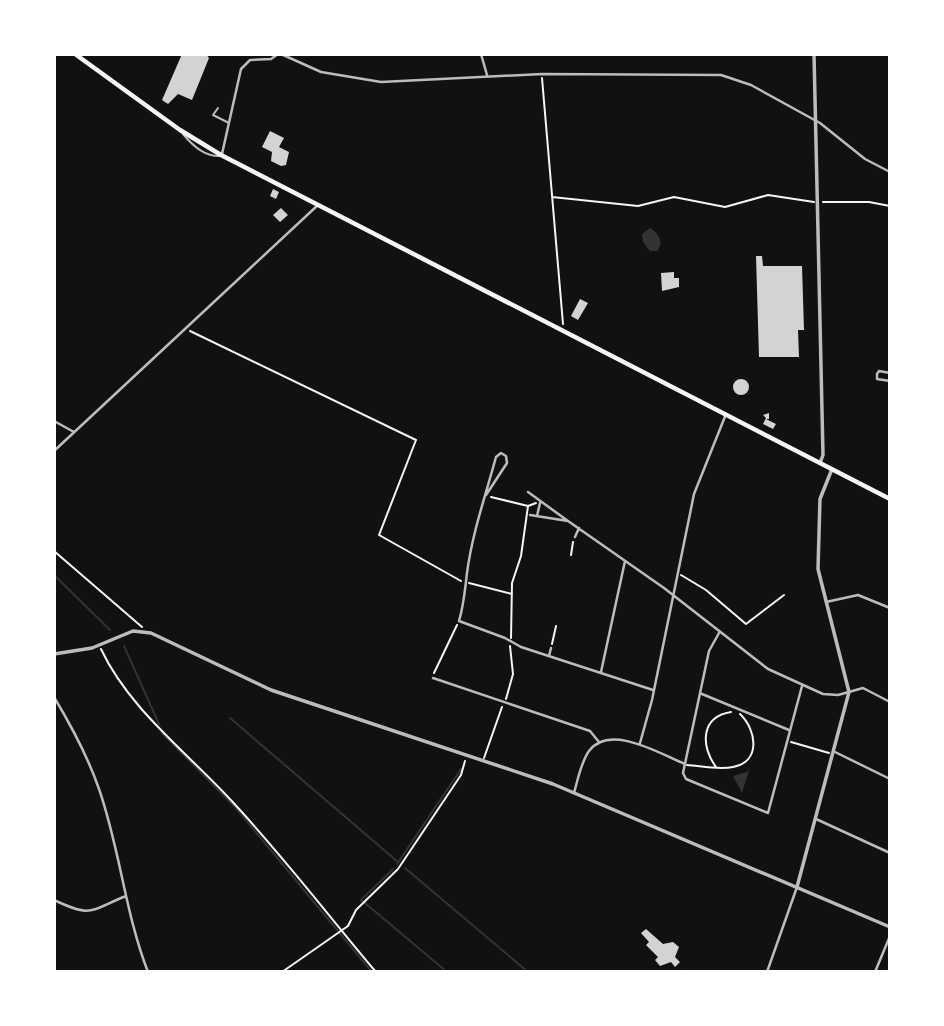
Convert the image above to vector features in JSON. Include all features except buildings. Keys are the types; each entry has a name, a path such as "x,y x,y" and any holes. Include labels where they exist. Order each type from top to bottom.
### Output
{"main road":[{"path":"75,54 180,130 222,156 890,499"}],"street":[{"path":"222,156 245,64 271,59 280,54 321,72 364,81 542,74 721,75 751,85 816,121 865,159 890,172"},
{"path":"481,54 487,75"},
{"path":"814,54 823,455 820,463"},
{"path":"54,451 318,205"},
{"path":"890,373 879,371 877,374 878,379 890,381"},
{"path":"640,743 645,735 677,573 701,471 726,414"},
{"path":"54,421 74,432"},
{"path":"486,495 507,461 503,454 498,454 486,495 467,572 459,621 549,656 653,690"},
{"path":"494,466 502,471"},
{"path":"767,972 797,887 835,753 849,692 818,569 820,499 832,469"},
{"path":"528,492 673,595 768,669 830,696 863,688 890,702"},
{"path":"537,516 541,502"},
{"path":"530,515 568,522"},
{"path":"575,537 579,528"},
{"path":"601,672 625,561"},
{"path":"825,602 858,595 890,608"},
{"path":"54,654 99,646 124,634 143,631 283,694 484,759 574,793 890,927"},
{"path":"719,633 709,652 683,773 687,779 768,813 802,686"},
{"path":"549,656 551,648"},
{"path":"433,678 590,731 599,742"},
{"path":"702,694 789,730"},
{"path":"54,697 81,746 100,790 148,972"},
{"path":"574,793 587,754 599,742 614,738 640,743 685,764"},
{"path":"835,753 890,779"},
{"path":"816,819 890,853"},
{"path":"54,900 75,911 86,912 126,896"},
{"path":"874,972 890,936"}],"lane":[{"path":"218,108 213,116 230,123"}],"path":[{"path":"542,74 562,325"},
{"path":"552,197 634,206 674,197 724,207 768,195 817,202 869,202 890,206"},
{"path":"186,328 416,440 379,535 450,577 512,594"},
{"path":"486,495 528,506 541,502"},
{"path":"484,759 513,674 510,641 514,626 512,594 528,506"},
{"path":"571,555 575,537"},
{"path":"54,551 138,621 143,631"},
{"path":"677,573 698,584 746,624 784,595"},
{"path":"433,678 459,621"},
{"path":"551,648 556,626"},
{"path":"99,646 112,675 230,799 376,972"},
{"path":"685,764 716,767 738,765 751,753 753,731 734,712 721,715 706,732 705,751 716,767"},
{"path":"787,741 835,753"},
{"path":"282,972 325,940 342,932 356,910 398,869 461,775 466,753"}],"shaded area":[{"path":"650,228 660,238 657,251 650,251 643,242 642,234"},
{"path":"750,767 742,793 733,776 747,772"}],"waterway":[{"path":"54,575 110,630"},
{"path":"124,646 159,724"},
{"path":"230,718 398,862"},
{"path":"162,733 235,807 372,972"},
{"path":"397,864 461,769"},
{"path":"405,868 528,972"},
{"path":"363,902 361,900 393,869"},
{"path":"365,903 447,972"}]}
